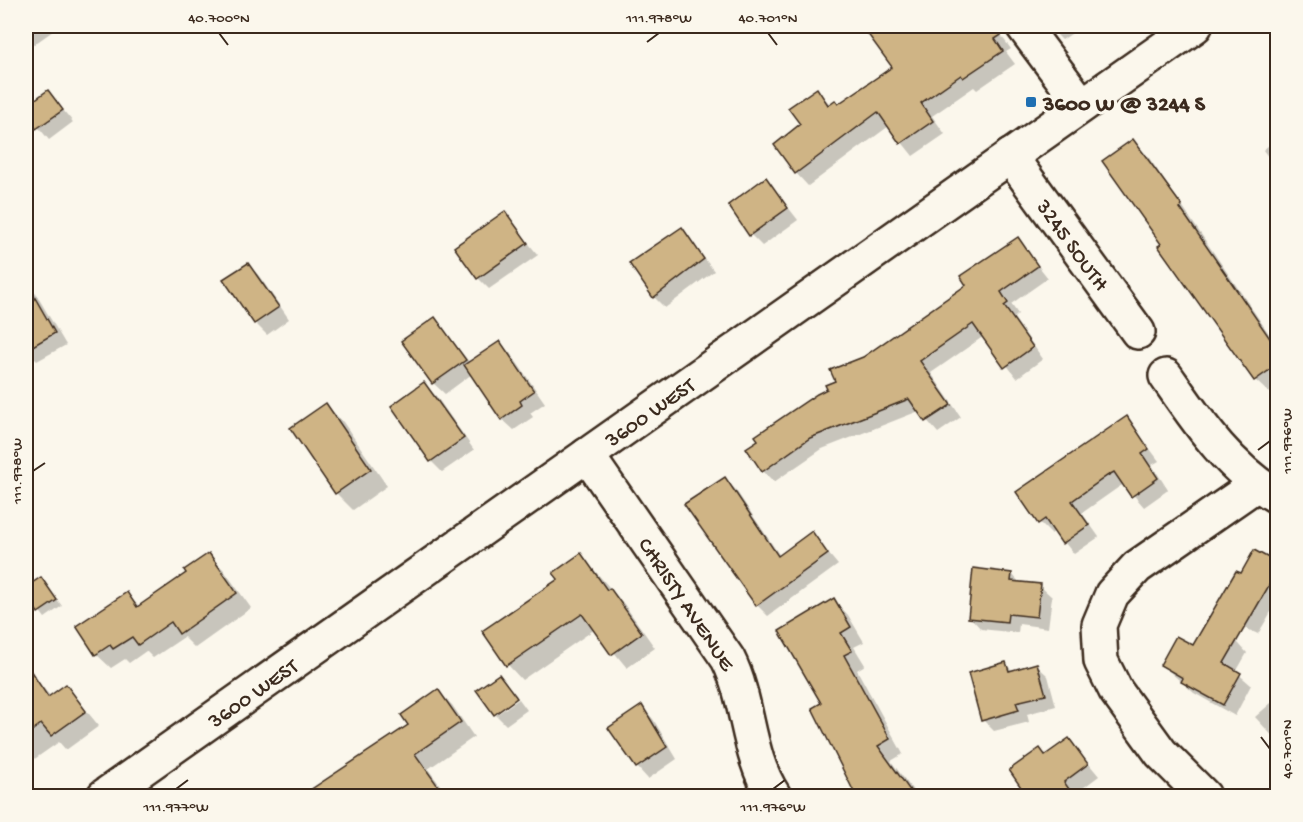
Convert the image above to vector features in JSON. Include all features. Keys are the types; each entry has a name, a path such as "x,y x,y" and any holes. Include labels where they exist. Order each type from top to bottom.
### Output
{"street":[{"path":"1023,26 1082,105"},
{"name":"3600 WEST","path":"104,796 1195,26"},
{"name":"3245 SOUTH","path":"1010,156 1138,332"},
{"path":"1166,376 1216,446 1267,491 1137,567 1112,594 1099,625 1101,661 1116,692 1161,753 1204,796"},
{"name":"CHRISTY AVENUE","path":"587,455 728,659 737,677 755,759 774,796"}],"building":[{"path":"862,26 1005,26 1006,32 995,39 1003,51 963,78 961,75 921,103 933,121 900,144 878,112 795,174 774,145 800,124 788,108 817,88 828,105 835,100 838,104 892,67"},
{"path":"48,90 63,110 36,129 26,114 26,106"},
{"path":"1133,139 1182,206 1180,208 1278,350 1278,364 1254,381 1158,246 1161,244 1102,161"},
{"path":"766,177 788,208 749,236 728,205"},
{"path":"505,211 528,243 477,279 454,247"},
{"path":"682,227 704,259 653,298 629,263"},
{"path":"1018,237 1038,266 1001,292 1008,303 1004,306 1033,347 1004,368 973,324 920,361 951,405 925,422 909,399 810,438 762,472 746,448 758,440 755,436 827,389 825,385 835,381 830,370 863,357 966,285 960,276"},
{"path":"248,263 279,307 254,324 223,279"},
{"path":"26,282 55,333 26,350"},
{"path":"435,317 466,360 432,384 401,341"},
{"path":"500,341 534,391 520,401 522,405 501,420 464,365"},
{"path":"424,382 464,438 430,462 391,406"},
{"path":"326,403 371,469 335,494 290,428"},
{"path":"1127,416 1149,449 1142,454 1158,478 1131,497 1114,472 1107,476 1072,501 1089,525 1062,544 1045,519 1038,524 1016,492"},
{"path":"725,477 778,556 812,531 828,554 756,606 684,504"},
{"path":"1254,550 1278,563 1278,570 1224,663 1241,673 1223,705 1181,682 1183,678 1160,665 1176,636 1193,645 1236,571 1241,573"},
{"path":"209,553 237,593 179,634 171,622 138,645 132,637 113,649 110,645 95,655 76,626 127,592 137,607 186,573 184,570"},
{"path":"581,553 607,590 610,588 642,633 611,655 582,614 506,666 482,631 558,579 553,573"},
{"path":"973,568 1012,573 1011,581 1041,584 1037,617 1008,614 1007,622 968,618"},
{"path":"41,577 57,600 38,613 26,595 26,587"},
{"path":"834,598 851,627 841,633 852,651 844,655 890,739 878,746 914,796 856,796 812,708 821,703 779,631"},
{"path":"1006,662 1009,671 1037,663 1046,695 1016,702 1019,710 981,721 968,673"},
{"path":"26,664 48,697 66,684 86,711 51,736 41,724 26,735"},
{"path":"499,674 517,698 494,715 476,690"},
{"path":"438,689 461,722 415,754 438,786 423,796 301,796 408,725 401,715"},
{"path":"642,705 667,747 636,768 608,728"},
{"path":"1069,738 1088,764 1064,782 1069,789 1058,796 1027,796 1009,770 1040,748 1045,755"}],"place":[{"name":"3600 W @ 3244 S","path":"1031,102"}]}
